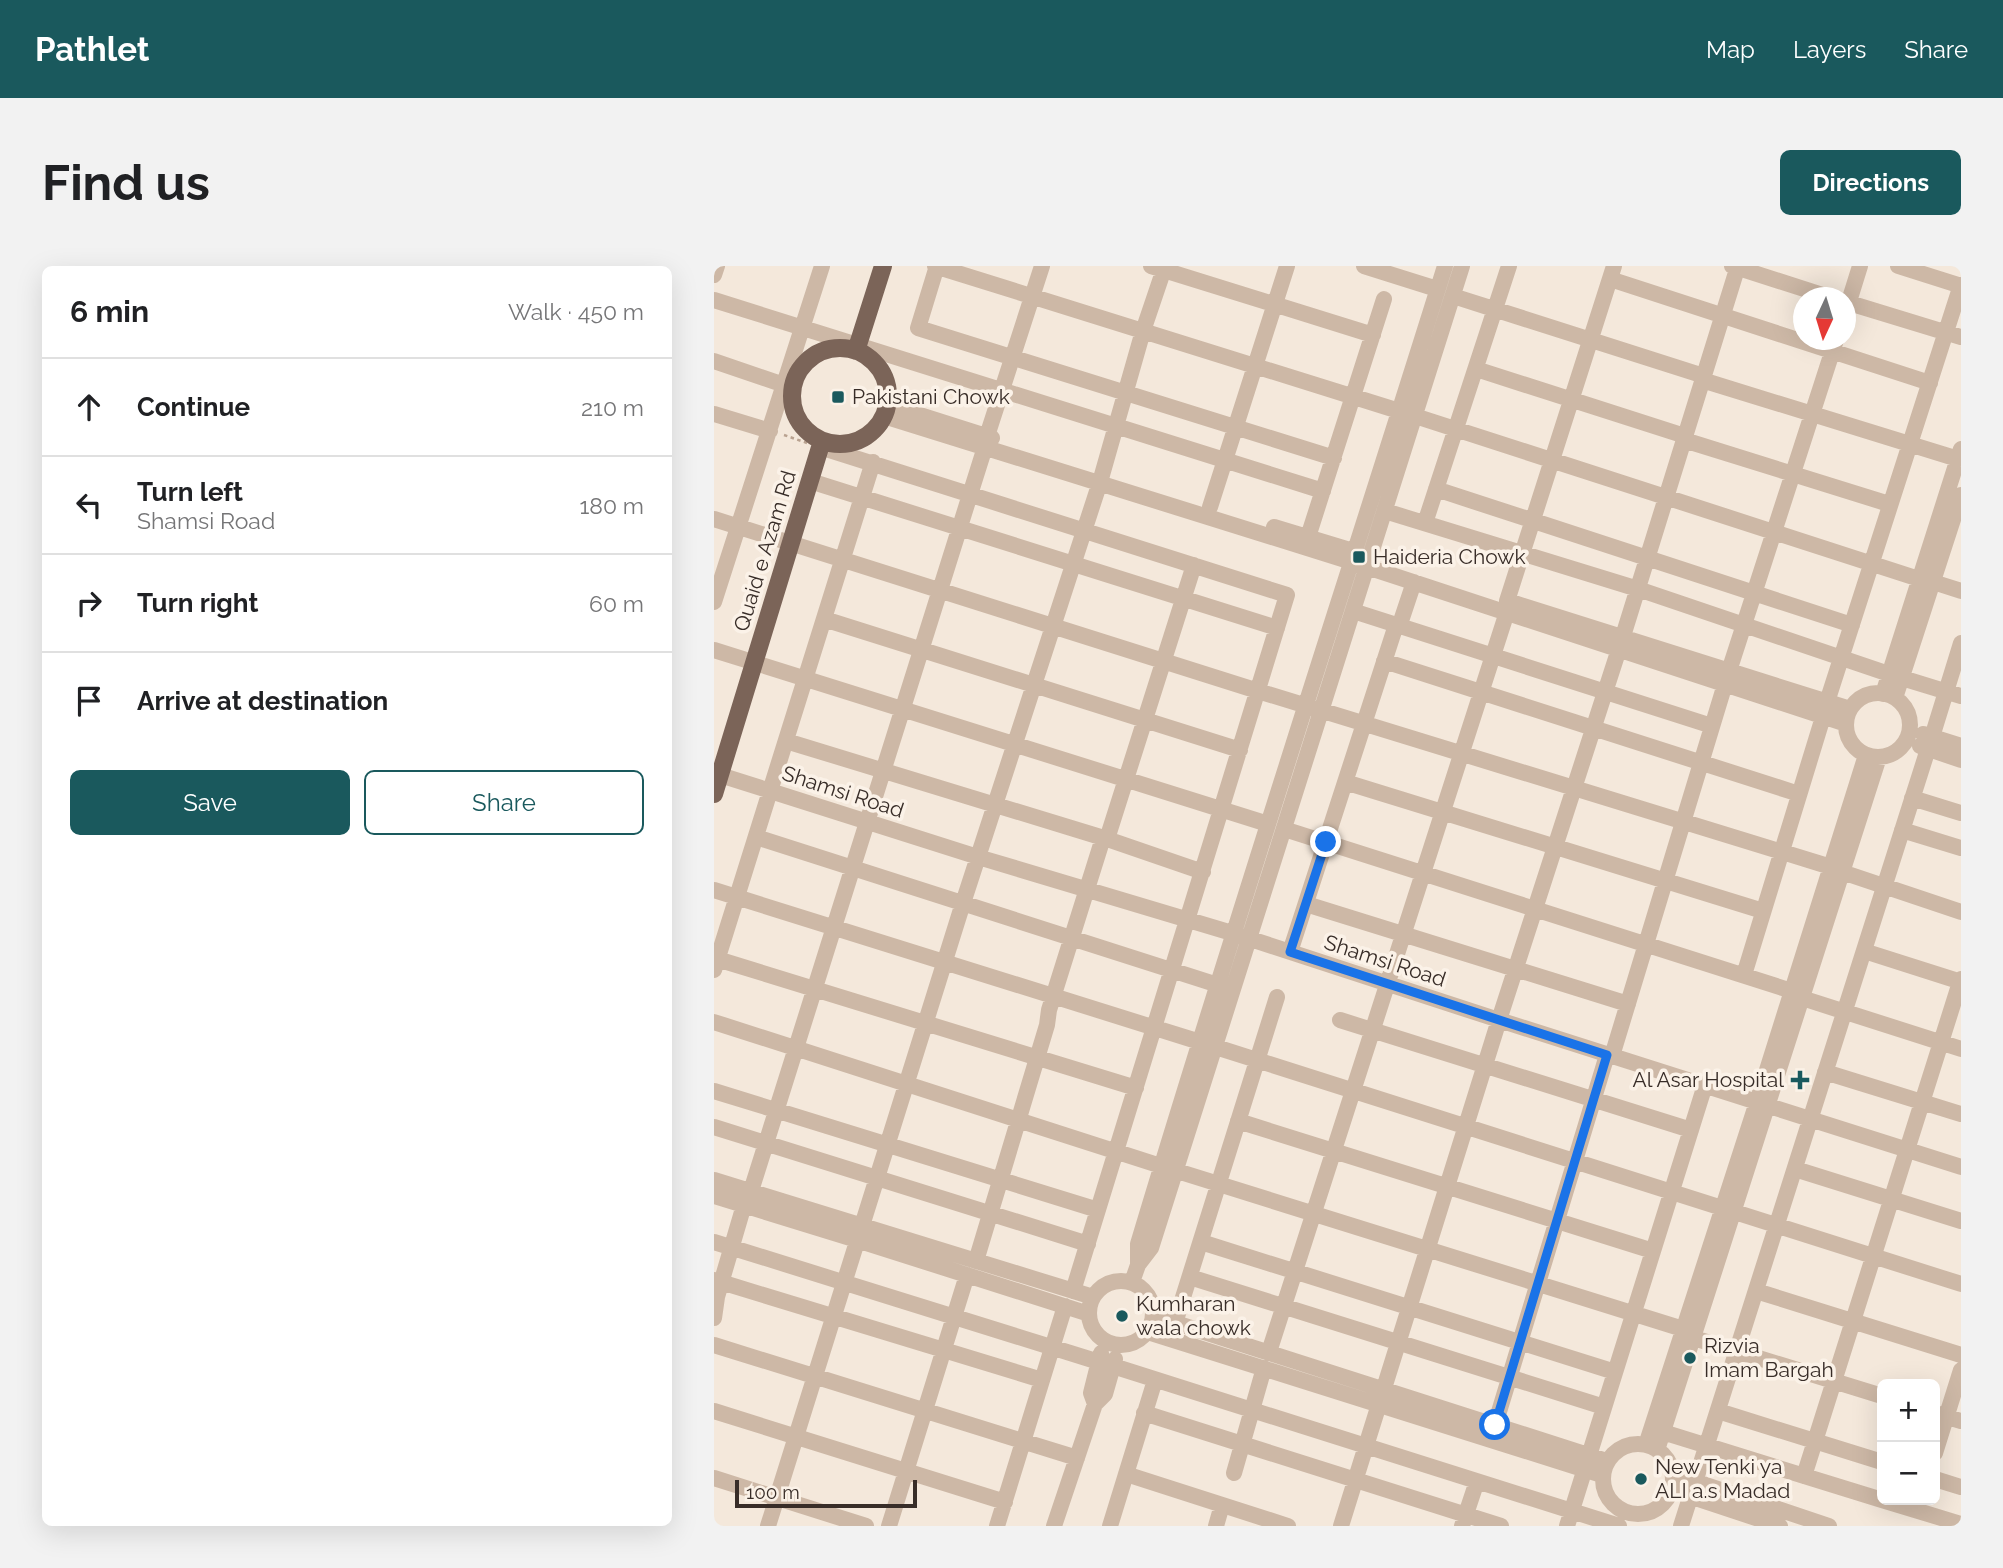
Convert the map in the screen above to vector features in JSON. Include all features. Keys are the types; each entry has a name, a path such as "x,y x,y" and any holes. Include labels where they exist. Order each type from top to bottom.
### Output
{"main road":[{"path":"857,347 883,266"},
{"path":"857,347 879,367 887,381 889,397 879,426 867,437 853,443 821,444 798,419 789,386 808,360 822,352 857,347"},
{"name":"Quaid e Azam Rd","path":"714,794 717,774 821,444"}],"street":[{"path":"714,275 717,266"},
{"path":"716,591 770,431 789,386 822,266"},
{"path":"1334,458 918,328 936,266 1407,413 1961,591"},
{"path":"714,1318 718,1281 766,1143 1042,266"},
{"path":"1210,507 1287,266"},
{"path":"1364,266 1391,270 1437,289"},
{"path":"1208,1044 1218,985 1232,933 1268,824 1353,611 1361,560 1385,511 1437,289 1445,266"},
{"path":"1132,1282 1138,1265 1138,1244 1169,1168 1208,1044 1249,939 1284,829 1314,708 1407,413 1462,266"},
{"path":"1425,523 1509,266"},
{"path":"1850,287 1860,266"},
{"path":"1744,975 1889,504 1930,383 1954,335 1961,285 1898,266"},
{"path":"768,1526 963,903 1101,477 1160,267 1373,335"},
{"path":"1341,1526 1499,1020 1638,589 1735,267 1795,287"},
{"path":"1234,1473 1267,1360 1493,657 1522,554 1612,273 1722,316 1793,334"},
{"path":"1453,296 1812,414 1910,444 1959,454 1926,580 1889,696"},
{"path":"1308,537 1384,299"},
{"path":"714,300 1323,491"},
{"path":"1856,307 1954,335"},
{"path":"1495,1425 1594,1099 1628,1004 1727,678 1832,350"},
{"path":"1847,350 1930,383"},
{"path":"714,361 789,386"},
{"path":"1476,369 1889,504"},
{"path":"886,410 1848,717"},
{"path":"714,414 770,431"},
{"path":"821,444 1287,594 1073,1291"},
{"path":"873,462 716,965 814,989 1136,1088"},
{"path":"1101,477 1308,537 1414,582 1507,606"},
{"path":"810,481 1277,628"},
{"path":"1436,489 1852,625"},
{"path":"1926,580 1961,495"},
{"path":"1385,511 1638,589 1954,694"},
{"path":"714,519 1258,691 1781,851 1961,912"},
{"path":"889,1526 954,1317 1001,1179 1087,890 1195,565"},
{"path":"1290,952 1395,625 1401,621 1414,582"},
{"path":"1353,611 1712,726"},
{"path":"824,619 1240,750"},
{"path":"714,650 1268,824"},
{"path":"1681,1526 1930,743 1954,694 1960,654"},
{"path":"1384,661 1799,794"},
{"path":"1866,695 1889,696 1908,712 1908,736 1893,754 1872,756 1857,749 1850,741 1846,730 1848,717 1856,701 1866,695"},
{"path":"1908,736 1930,743 1961,760"},
{"path":"786,741 1105,839 1203,872"},
{"path":"1930,743 1961,746"},
{"path":"1654,1439 1872,756"},
{"name":"Shamsi Road","path":"717,774 1232,933 1961,1167"},
{"path":"1345,782 1763,911"},
{"path":"1912,798 1961,813"},
{"path":"1284,829 1646,943 1844,1012 1961,1049"},
{"path":"1902,830 1961,848"},
{"path":"756,836 1218,985"},
{"path":"714,891 1208,1044 1961,1284"},
{"path":"1306,904 1628,1004"},
{"path":"1804,1476 1961,981 1864,951"},
{"path":"1175,1323 1277,997"},
{"path":"1340,1020 1691,1130"},
{"path":"714,1022 1538,1283 1634,1314 1737,1352 1877,1394"},
{"path":"1825,1072 1961,1114"},
{"path":"1569,1519 1705,1085"},
{"path":"714,1091 1098,1210"},
{"path":"1238,1121 1653,1251"},
{"path":"714,1127 1088,1244"},
{"path":"1795,1169 1961,1221"},
{"path":"714,1180 747,1198 972,1268 1093,1297"},
{"path":"714,1196 747,1198"},
{"path":"714,1242 1477,1481 1569,1519 1625,1522 1660,1507 1668,1498 1672,1482 1670,1463 1654,1439"},
{"path":"1200,1242 1615,1372"},
{"path":"972,1268 1089,1314"},
{"path":"1190,1277 1604,1407"},
{"path":"718,1281 1042,1380"},
{"path":"1114,1281 1132,1282 1149,1295 1153,1306 1151,1324 1136,1342 1112,1343 1098,1336 1091,1325 1089,1314 1093,1297 1106,1284 1114,1281"},
{"path":"1756,1291 1961,1355"},
{"path":"997,1526 1065,1306"},
{"path":"1151,1324 1175,1323 1267,1360"},
{"path":"1151,1324 1605,1468"},
{"path":"1054,1526 1095,1404 1105,1394 1106,1364 1112,1343"},
{"path":"714,1345 1077,1458"},
{"path":"1939,1442 1961,1370"},
{"path":"1110,1526 1155,1380"},
{"path":"1382,1396 1495,1425 1587,1462"},
{"path":"714,1411 1005,1502"},
{"path":"1718,1411 1877,1460"},
{"path":"1144,1413 1356,1480 1464,1520 1501,1526"},
{"path":"1625,1522 1607,1497 1603,1486 1605,1468 1612,1454 1621,1448 1654,1439 1707,1446 1877,1498"},
{"path":"1126,1474 1288,1526"},
{"path":"714,1478 866,1526"},
{"path":"1464,1520 1477,1481"},
{"path":"1940,1481 1961,1487"},
{"path":"1672,1482 1829,1526"},
{"path":"1693,1489 1780,1526"},
{"path":"1216,1526 1222,1505"},
{"path":"1896,1505 1961,1524"}],"path":[{"path":"770,431 821,444"}],"place":[{"name":"Pakistani Chowk","path":"838,397"},
{"name":"Haideria Chowk","path":"1359,557"},
{"name":"Al Asar Hospital","path":"1800,1080"},
{"name":"Kumharan wala chowk","path":"1122,1316"},
{"name":"Rizvia Imam Bargah","path":"1690,1358"},
{"name":"New Tenki ya ALI a.s Madad","path":"1641,1479"}],"route":[{"path":"1326,842 1290,952 1607,1055 1495,1425"}]}
